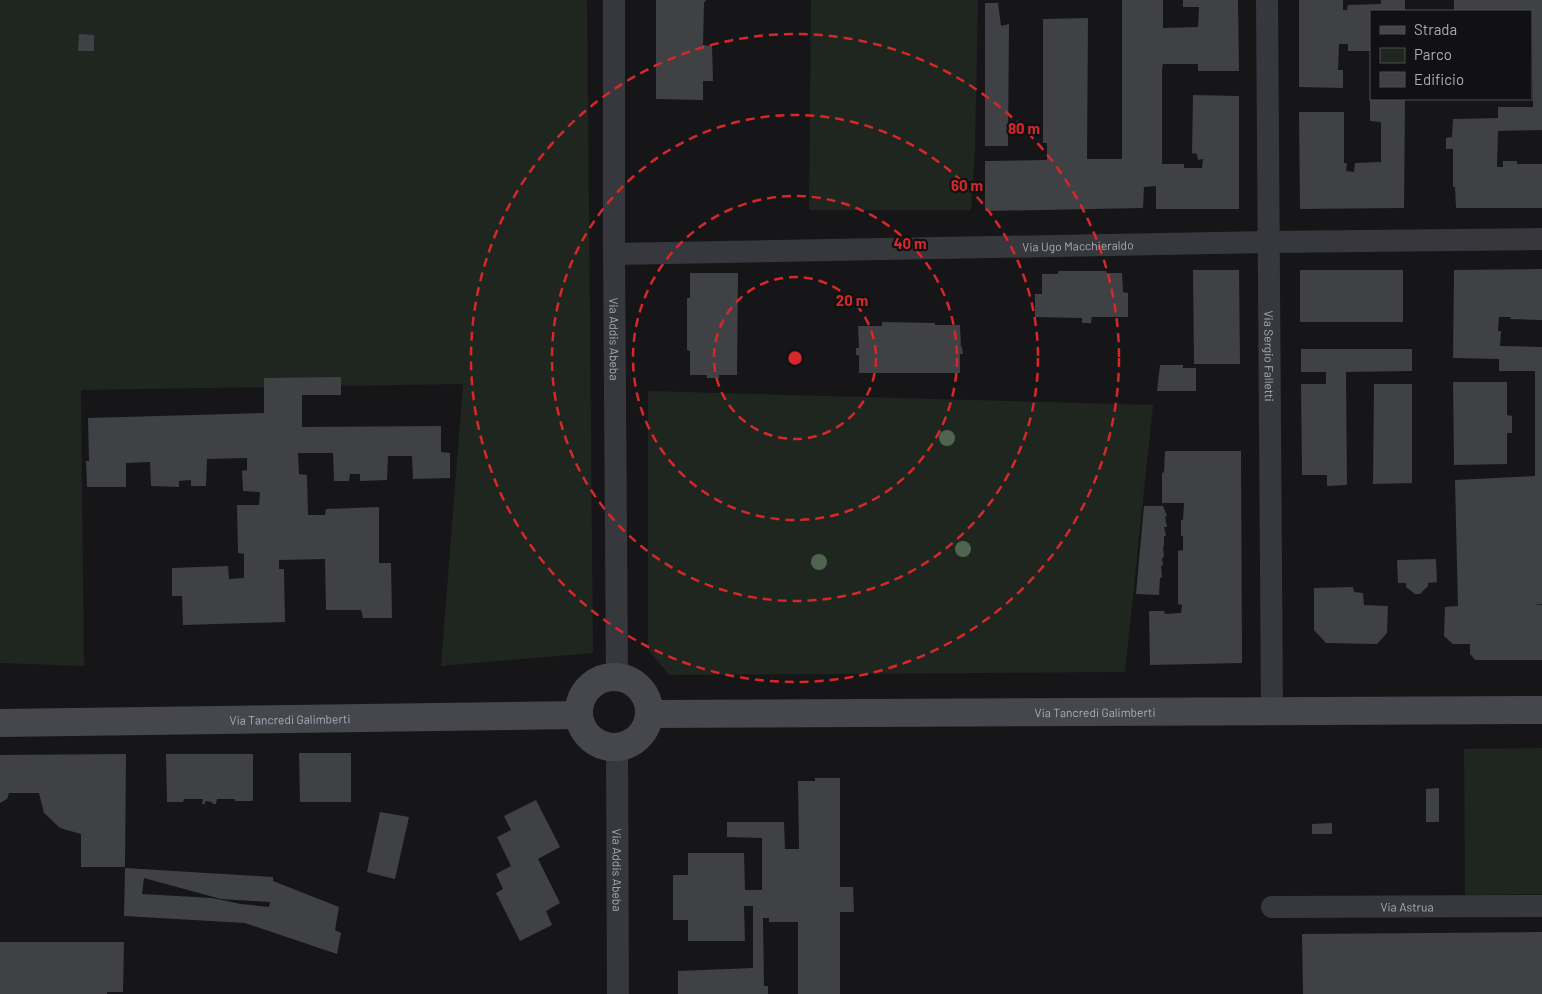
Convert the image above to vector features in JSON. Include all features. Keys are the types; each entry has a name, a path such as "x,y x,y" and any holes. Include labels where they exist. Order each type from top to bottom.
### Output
{"street":[{"name":"Via Addis Abeba","path":"614,0 617,677"},
{"name":"Via Sergio Falletti","path":"1268,0 1272,711"},
{"name":"Via Ugo Macchieraldo","path":"614,254 1269,242 1542,240"},
{"path":"617,677 630,681 640,689 648,701 649,714 646,726 640,737 629,744 617,748 603,746 591,740 582,728 579,715 581,700 589,687 602,679 617,677"},
{"name":"Via Tancredi Galimberti","path":"649,714 1542,710"},
{"name":"Via Tancredi Galimberti","path":"0,722 579,715"},
{"name":"Via Addis Abeba","path":"617,748 618,994"},
{"name":"Via Astrua","path":"1272,907 1542,906"}],"green space":[{"path":"0,0 587,0 593,653 441,666 463,384 81,390 84,666 0,663"},
{"path":"811,0 978,0 975,150 971,210 809,210"},
{"path":"648,391 1153,405 1125,672 669,675 648,649"},
{"path":"1542,748 1542,894 1465,895 1464,749"}],"building":[{"path":"656,0 706,0 704,3 703,45 712,46 713,81 703,81 703,100 656,99"},
{"path":"1122,0 1163,0 1163,28 1198,27 1199,7 1183,7 1183,0 1238,0 1239,71 1198,71 1198,64 1163,64 1162,164 1184,164 1184,168 1202,168 1203,159 1198,160 1197,154 1192,153 1193,95 1239,96 1239,209 1156,209 1156,186 1144,187 1143,208 985,211 985,161 1047,160 1047,143 1043,143 1043,19 1088,18 1087,159 1122,159"},
{"path":"1299,0 1343,0 1343,10 1347,10 1348,5 1381,4 1381,0 1405,0 1405,10 1370,10 1370,51 1348,51 1348,44 1339,44 1338,70 1343,70 1343,88 1299,87"},
{"path":"1454,0 1542,0 1542,130 1498,131 1497,167 1503,167 1503,161 1517,161 1517,164 1542,164 1542,208 1456,208 1455,187 1453,187 1453,149 1446,149 1446,138 1452,137 1453,119 1498,118 1498,107 1533,107 1532,10 1454,10"},
{"path":"985,3 998,3 1001,26 1009,24 1008,146 985,146"},
{"path":"79,34 94,35 94,51 78,51"},
{"path":"1370,100 1405,100 1404,208 1300,209 1299,112 1344,112 1344,163 1347,163 1346,171 1354,172 1355,163 1381,162 1381,122 1370,121"},
{"path":"1542,269 1542,320 1499,317 1498,331 1501,331 1500,346 1542,347 1542,604 1534,605 1542,605 1542,660 1475,660 1470,654 1470,644 1453,644 1444,636 1445,607 1458,606 1455,480 1535,476 1535,371 1499,371 1499,359 1453,358 1454,270"},
{"path":"1193,270 1239,270 1240,364 1194,364"},
{"path":"1300,270 1403,270 1403,322 1300,322"},
{"path":"1058,271 1122,273 1123,292 1128,293 1128,317 1092,317 1091,323 1082,323 1082,318 1035,317 1035,294 1042,294 1042,274 1058,274"},
{"path":"690,273 738,273 737,375 719,375 719,378 707,378 707,375 690,375 690,351 687,350 687,298 690,298"},
{"path":"882,322 960,325 963,354 960,354 960,373 859,373 859,355 856,355 856,348 859,348 858,326 882,326"},
{"path":"1301,349 1412,349 1412,371 1346,372 1347,485 1327,486 1327,475 1302,475 1301,384 1326,384 1326,372 1301,372"},
{"path":"1160,365 1183,365 1183,368 1196,368 1196,391 1157,391"},
{"path":"341,377 341,395 302,395 302,427 441,426 441,452 450,453 450,478 413,479 412,456 388,456 387,480 360,481 360,474 350,474 349,481 334,481 333,453 298,453 299,474 307,475 308,515 325,515 326,509 379,507 379,563 391,563 392,618 363,618 361,610 326,610 325,559 279,560 279,569 284,569 285,622 183,625 182,596 172,596 172,568 228,566 229,579 244,578 244,554 238,553 237,505 259,505 260,492 243,491 242,471 247,470 247,458 207,459 206,486 191,486 191,480 179,481 179,487 151,486 150,462 126,463 126,487 87,487 86,461 89,461 88,418 264,413 264,378"},
{"path":"1453,382 1507,382 1507,415 1512,416 1512,433 1507,433 1507,464 1454,465"},
{"path":"1374,384 1412,384 1412,483 1373,484"},
{"path":"1165,451 1241,451 1242,663 1150,665 1149,611 1164,611 1165,614 1181,613 1182,605 1178,604 1178,551 1183,550 1181,520 1183,520 1184,503 1162,503 1162,473 1164,472"},
{"path":"1144,506 1163,506 1167,516 1165,517 1167,527 1164,527 1166,536 1164,536 1164,557 1162,558 1163,565 1161,566 1162,577 1160,578 1159,595 1136,594"},
{"path":"1436,559 1437,582 1428,583 1428,586 1420,594 1415,594 1406,587 1406,583 1398,583 1397,560"},
{"path":"1353,587 1354,592 1363,593 1364,605 1388,606 1387,633 1377,644 1326,643 1314,630 1314,588"},
{"path":"299,753 351,753 351,802 300,802"},
{"path":"126,754 125,867 81,867 81,834 60,828 44,813 39,793 9,793 7,799 0,803 0,755"},
{"path":"166,754 253,754 253,800 217,799 216,804 205,801 205,804 202,804 203,799 184,799 183,802 167,802"},
{"path":"815,778 840,778 840,887 853,887 854,912 840,912 840,994 798,994 798,922 769,922 769,918 763,918 764,986 768,986 768,994 678,994 678,971 753,968 753,906 744,906 745,941 688,941 688,920 673,920 673,875 688,875 688,853 744,853 745,890 762,890 762,838 727,837 727,822 784,822 785,849 799,849 798,781 815,781"},
{"path":"1439,788 1439,822 1426,822 1426,789"},
{"path":"536,800 560,847 538,859 560,903 546,911 552,925 520,941 496,893 503,889 496,874 511,866 497,837 511,830 504,816"},
{"path":"380,812 409,817 395,879 367,872"},
{"path":"1332,823 1332,834 1312,834 1312,824"},
{"path":"125,868 273,877 273,881 339,907 335,930 341,933 337,954 245,923 124,916","holes":["144,878 221,899 270,902 269,907 212,898 142,894"]},
{"path":"1542,932 1542,994 1303,994 1302,934"},
{"path":"0,942 124,942 123,992 107,992 107,994 0,994"}]}
